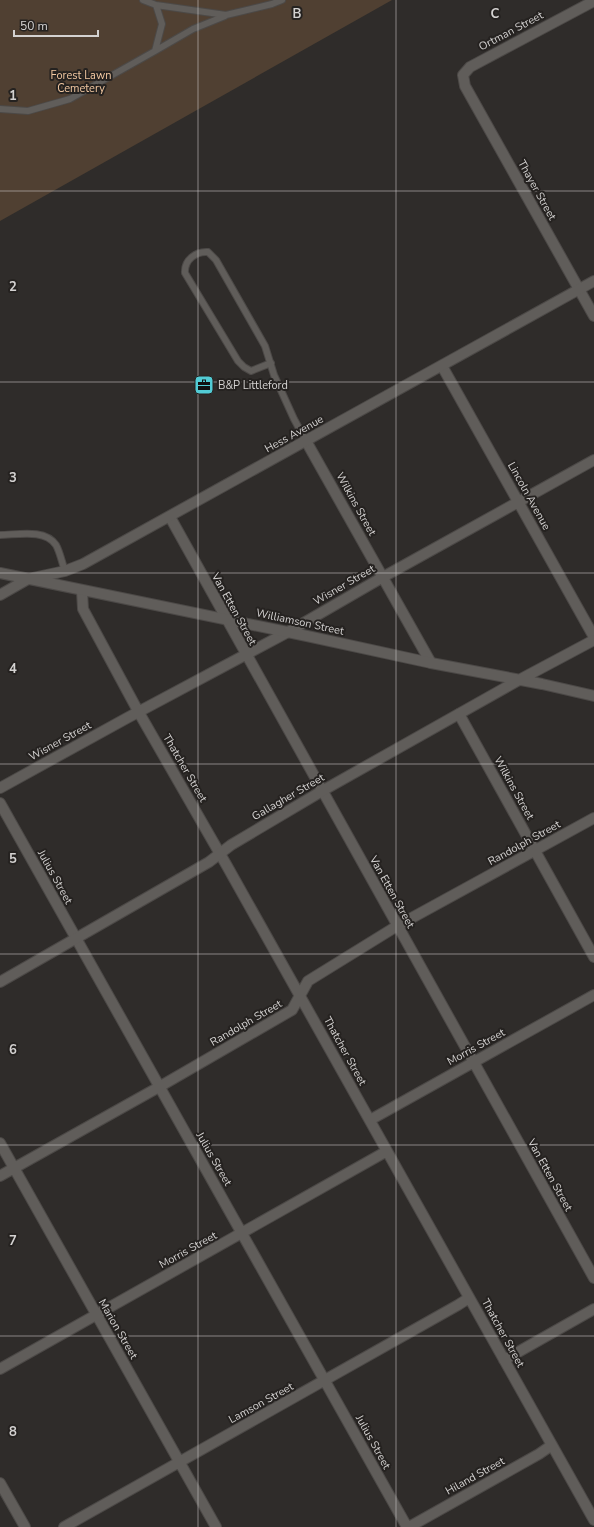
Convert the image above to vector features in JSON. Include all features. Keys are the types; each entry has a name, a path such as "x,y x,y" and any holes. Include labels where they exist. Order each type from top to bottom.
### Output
{"street":[{"name":"Ortman Street","path":"463,75 470,66 594,1"},
{"name":"Thayer Street","path":"463,75 465,86 594,316"},
{"name":"Hess Avenue","path":"0,595 28,579 65,571 83,564 170,518 594,281"},
{"name":"Lincoln Avenue","path":"442,366 594,637"},
{"name":"Wilkins Street","path":"306,441 431,663"},
{"name":"Wisner Street","path":"0,788 138,711 288,632 383,577 594,460"},
{"name":"Van Etten Street","path":"170,518 594,1278"},
{"name":"Williamson Street","path":"0,574 594,696"},
{"name":"Thatcher Street","path":"82,591 83,610 138,711 220,852 594,1520"},
{"name":"Gallagher Street","path":"0,982 209,862 220,852 322,791 519,680 594,640"},
{"name":"Wilkins Street","path":"459,714 594,957"},
{"name":"Julius Street","path":"0,804 408,1527"},
{"name":"Randolph Street","path":"0,1176 159,1087 292,1010 308,981 397,926 594,818"},
{"name":"Morris Street","path":"370,1120 594,995"},
{"name":"Marion Street","path":"0,1143 216,1527"},
{"name":"Morris Street","path":"0,1369 387,1151"},
{"name":"Lamson Street","path":"64,1527 325,1381 469,1298"},
{"path":"504,1360 594,1309"},
{"name":"Hiland Street","path":"408,1527 539,1454 552,1445"},
{"path":"0,1483 25,1527"}],"lane":[{"path":"143,0 156,5 226,16"},
{"path":"0,109 28,111 70,99 192,29 226,16 282,0"},
{"path":"155,51 162,24 156,5"},
{"path":"271,363 251,371 244,368 238,361 185,273 187,262 194,255 202,252 208,252 216,260 265,346 271,363 274,375 306,441"},
{"path":"0,535 40,534 52,540 56,546 65,571"}],"green space":[{"name":"Forest Lawn Cemetery","path":"0,0 392,0 0,221"}],"place":[{"name":"B&P Littleford","path":"204,385"}]}
